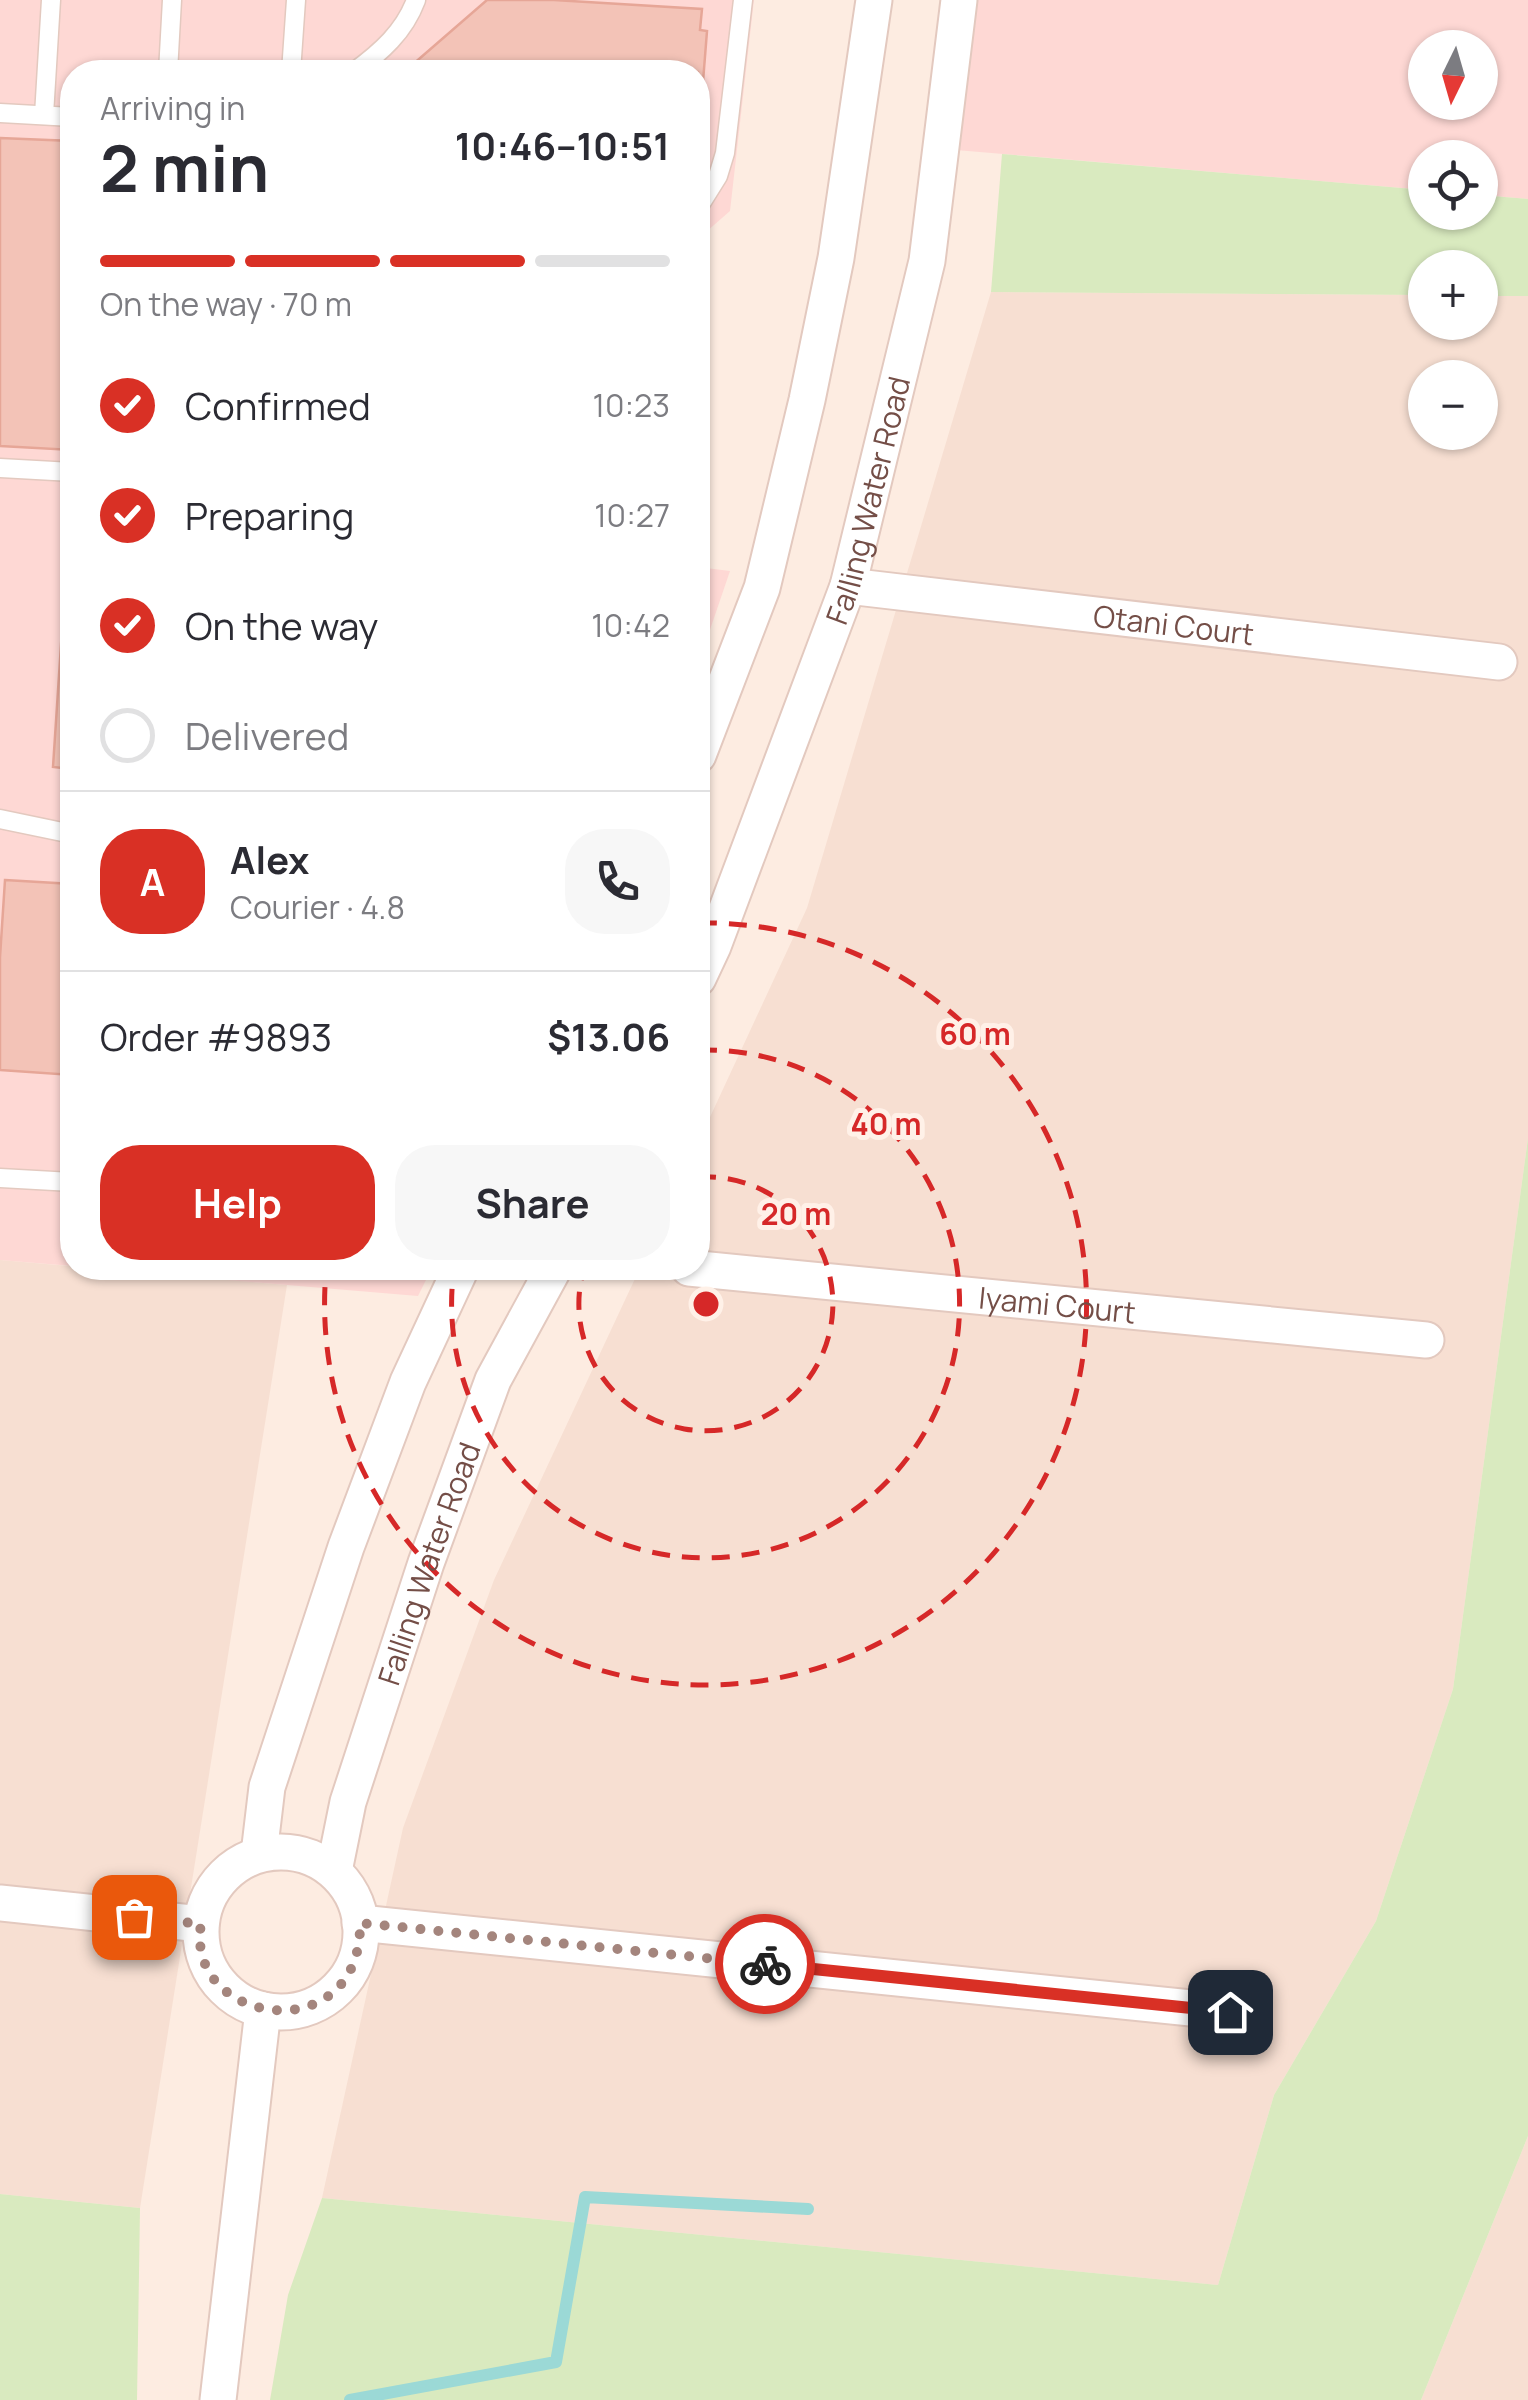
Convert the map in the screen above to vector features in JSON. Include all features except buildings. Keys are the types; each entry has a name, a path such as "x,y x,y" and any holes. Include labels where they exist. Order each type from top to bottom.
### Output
{"street":[{"path":"710,723 762,588 802,419 836,258 874,0"},
{"name":"Falling Water Road","path":"710,937 848,586 927,261 959,0"},
{"name":"Otani Court","path":"848,586 1499,662"},
{"name":"Iyami Court","path":"710,1270 1426,1340"},
{"path":"260,1854 268,1787 346,1547 408,1382 455,1280"},
{"name":"Falling Water Road","path":"334,1871 348,1802 493,1380 547,1280"},
{"path":"286,1852 312,1857 334,1871 351,1892 360,1923 360,1944 352,1968 337,1990 314,2005 289,2012 263,2010 238,2000 218,1983 205,1959 201,1924 204,1907 216,1884 235,1866 260,1854 286,1852"},
{"path":"0,1903 201,1924"},
{"path":"360,1923 1230,2012"},
{"path":"218,2400 263,2010"}],"lane":[{"path":"44,115 51,0"},
{"path":"169,60 172,0"},
{"path":"292,60 296,0"},
{"path":"369,60 407,22 416,0"},
{"path":"710,189 725,153 743,0"},
{"path":"0,113 60,116"},
{"path":"0,468 60,471"},
{"path":"0,819 60,832"},
{"path":"0,1178 60,1181"}],"shaded area":[{"path":"0,0 754,0 730,211 710,228 710,60 60,60 60,1265 0,1260"},
{"path":"972,0 1528,0 1528,199 1498,196 1498,140 1408,140 1408,189 956,150"},
{"path":"991,292 1408,295 1408,340 1498,340 1498,296 1528,296 1528,1138 1453,1689 1376,1921 1274,2095 1218,2285 322,2198 403,1828 494,1580 634,1280 710,1280 710,1117 807,908"},
{"path":"710,568 730,571 710,630"},
{"path":"0,1260 60,1265 60,1280 230,1280 287,1285 140,2208 0,2194"},
{"path":"228,1280 426,1280 418,1296"},
{"path":"1528,2136 1528,2400 1421,2400"}],"green space":[{"path":"1002,154 1408,189 1408,230 1498,230 1498,196 1528,199 1528,296 1498,296 1498,250 1408,250 1408,295 991,292"},
{"path":"1528,1138 1528,2136 1421,2400 270,2400 288,2295 322,2198 1218,2285 1274,2095 1376,1921 1453,1689"},
{"path":"0,2194 140,2208 137,2400 0,2400"}],"waterway":[{"path":"350,2400 556,2362 585,2197 808,2209"}],"way so far":[{"path":"134,1917 201,1924 205,1959 218,1983 238,2000 263,2010 289,2012 314,2005 337,1990 352,1968 360,1944 360,1923 765,1964"}],"route":[{"path":"765,1964 1230,2012"}]}
